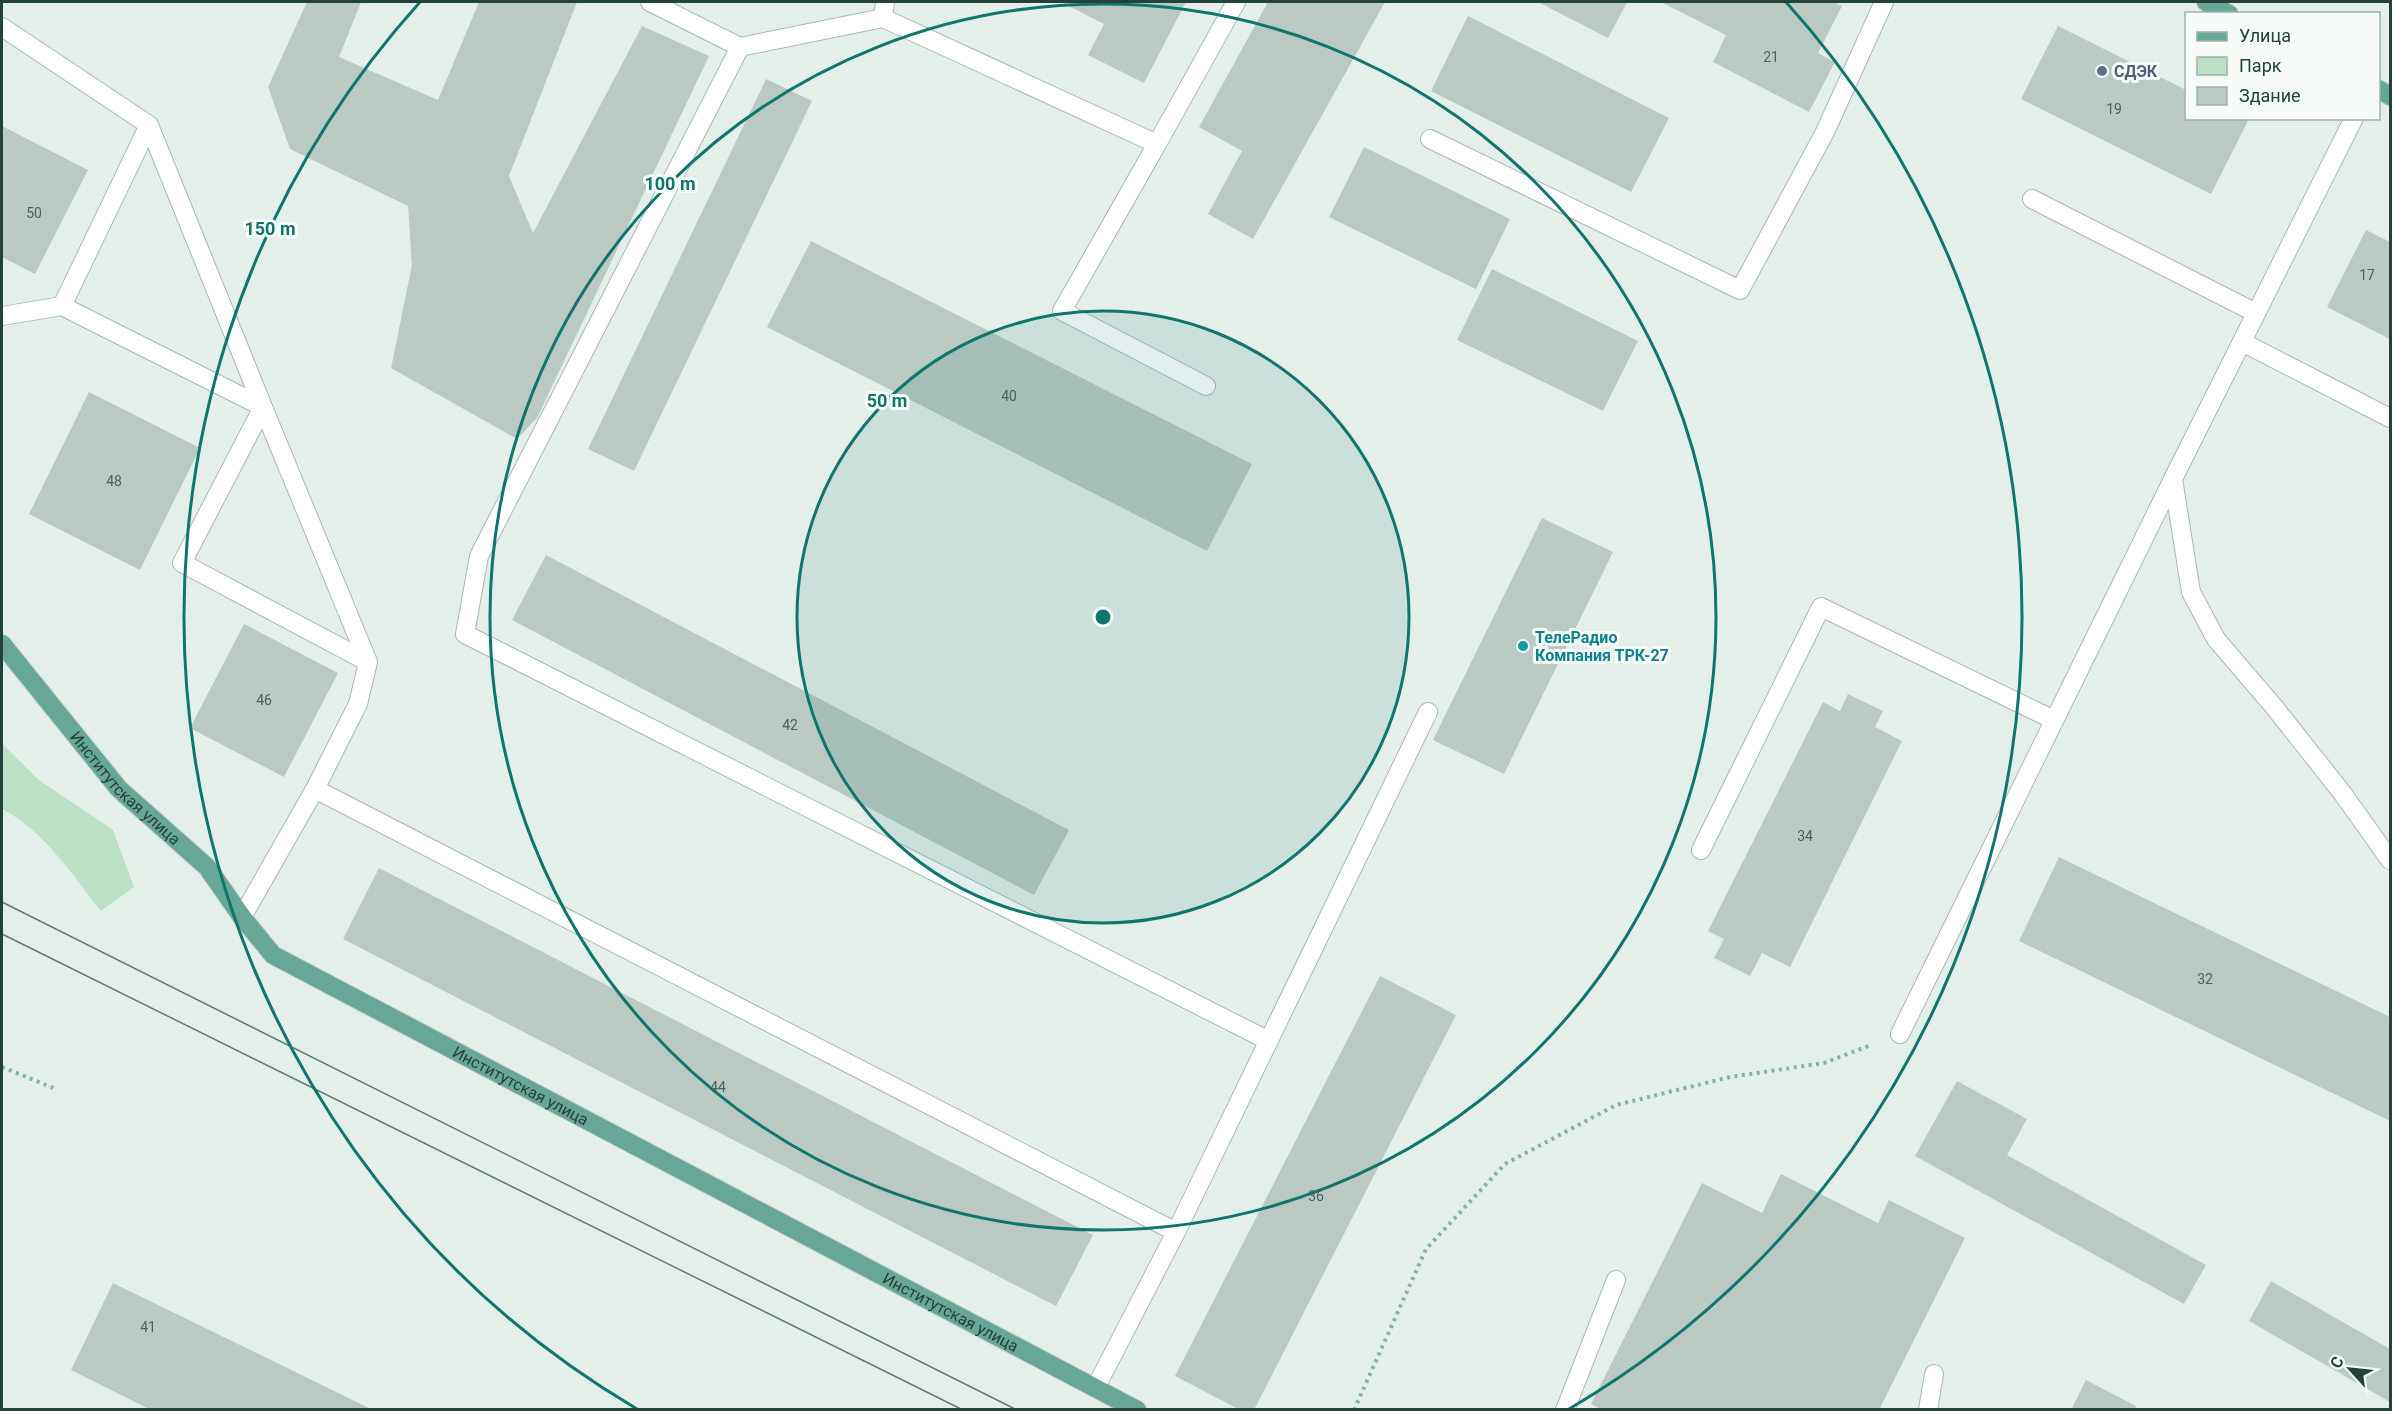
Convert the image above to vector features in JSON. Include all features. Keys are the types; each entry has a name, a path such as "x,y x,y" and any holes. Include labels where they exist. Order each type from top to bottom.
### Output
{"main road":[{"path":"2206,2 2225,12"},
{"name":"Институтская улица","path":"2,644 119,789 207,867 242,917 273,955 1137,1410"}],"lane":[{"path":"650,2 740,47 884,10 1157,144"},
{"path":"1206,386 1062,311 1236,2"},
{"path":"1430,139 1740,290 1825,132 1884,2"},
{"path":"2,27 149,125 368,662 358,704 315,789 242,917"},
{"path":"740,47 479,555 465,634 1269,1041"},
{"path":"1900,1034 2173,479 2353,120"},
{"path":"62,306 149,125"},
{"path":"2032,199 2256,313"},
{"path":"2,316 62,306 263,407"},
{"path":"2242,342 2391,417"},
{"path":"263,407 182,563 368,662"},
{"path":"2173,479 2192,592 2216,639 2289,725 2391,860"},
{"path":"1701,850 1821,607 2054,720"},
{"path":"1096,1387 1176,1232 1428,712"},
{"path":"315,789 1176,1232"},
{"path":"1565,1410 1616,1280"},
{"path":"1929,1410 1934,1374"}],"path":[{"path":"1354,1410 1426,1249 1505,1164 1616,1105 1730,1077 1824,1063 1900,1034"},
{"path":"2,1067 56,1089"}],"green space":[{"path":"2,744 39,780 113,830 134,887 101,911 44,841 17,818 2,809"}],"building":[{"path":"307,2 361,2 339,57 438,100 479,2 577,2 509,176 533,233 642,26 709,56 537,418 517,439 391,368 412,265 408,206 290,149 268,87"},
{"path":"1061,2 1186,2 1144,83 1088,55 1104,24"},
{"path":"1268,2 1385,2 1253,239 1208,214 1242,151 1199,127"},
{"path":"1538,2 1627,2 1608,38"},
{"path":"1661,2 1833,2 1842,6 1818,53 1835,62 1809,112 1713,62 1726,35"},
{"path":"1468,16 1669,118 1631,192 1431,91"},
{"path":"2058,26 2185,90 2185,120 2248,121 2211,194 2021,99"},
{"path":"766,79 812,101 634,471 588,449"},
{"path":"2,126 88,170 35,274 2,257"},
{"path":"1364,147 1510,219 1476,289 1329,217"},
{"path":"2366,230 2390,242 2390,339 2327,307"},
{"path":"811,241 1252,464 1207,551 767,327"},
{"path":"1492,269 1638,341 1603,411 1457,340"},
{"path":"89,392 200,448 140,570 29,514"},
{"name":"ТелеРадио Компания ТРК-27","path":"1542,518 1613,552 1504,774 1433,740"},
{"path":"546,555 1069,830 1034,895 512,620"},
{"path":"244,624 338,673 284,777 190,728"},
{"path":"1848,694 1883,711 1875,727 1902,741 1790,967 1762,953 1750,976 1714,958 1724,939 1708,931 1823,702 1840,711"},
{"path":"2059,857 2390,1017 2390,1121 2019,941"},
{"path":"379,868 1093,1235 1056,1306 343,939"},
{"path":"1380,976 1456,1015 1254,1410 1240,1410 1175,1376"},
{"path":"1957,1081 2027,1119 2007,1155 2206,1265 2184,1304 1915,1156"},
{"path":"1781,1174 1878,1223 1889,1200 1965,1238 1879,1410 1602,1410 1591,1404 1702,1183 1762,1213"},
{"path":"2271,1281 2390,1349 2390,1402 2249,1321"},
{"path":"113,1283 373,1410 151,1410 71,1370"},
{"path":"2086,1380 2136,1406 2135,1410 2071,1410"}],"tram line":[{"path":"2,902 1017,1410"},
{"path":"2,934 963,1410"}],"place":[{"name":"СДЭК","path":"2102,71"},
{"name":"ТелеРадио Компания ТРК-27","path":"1523,646"}]}
